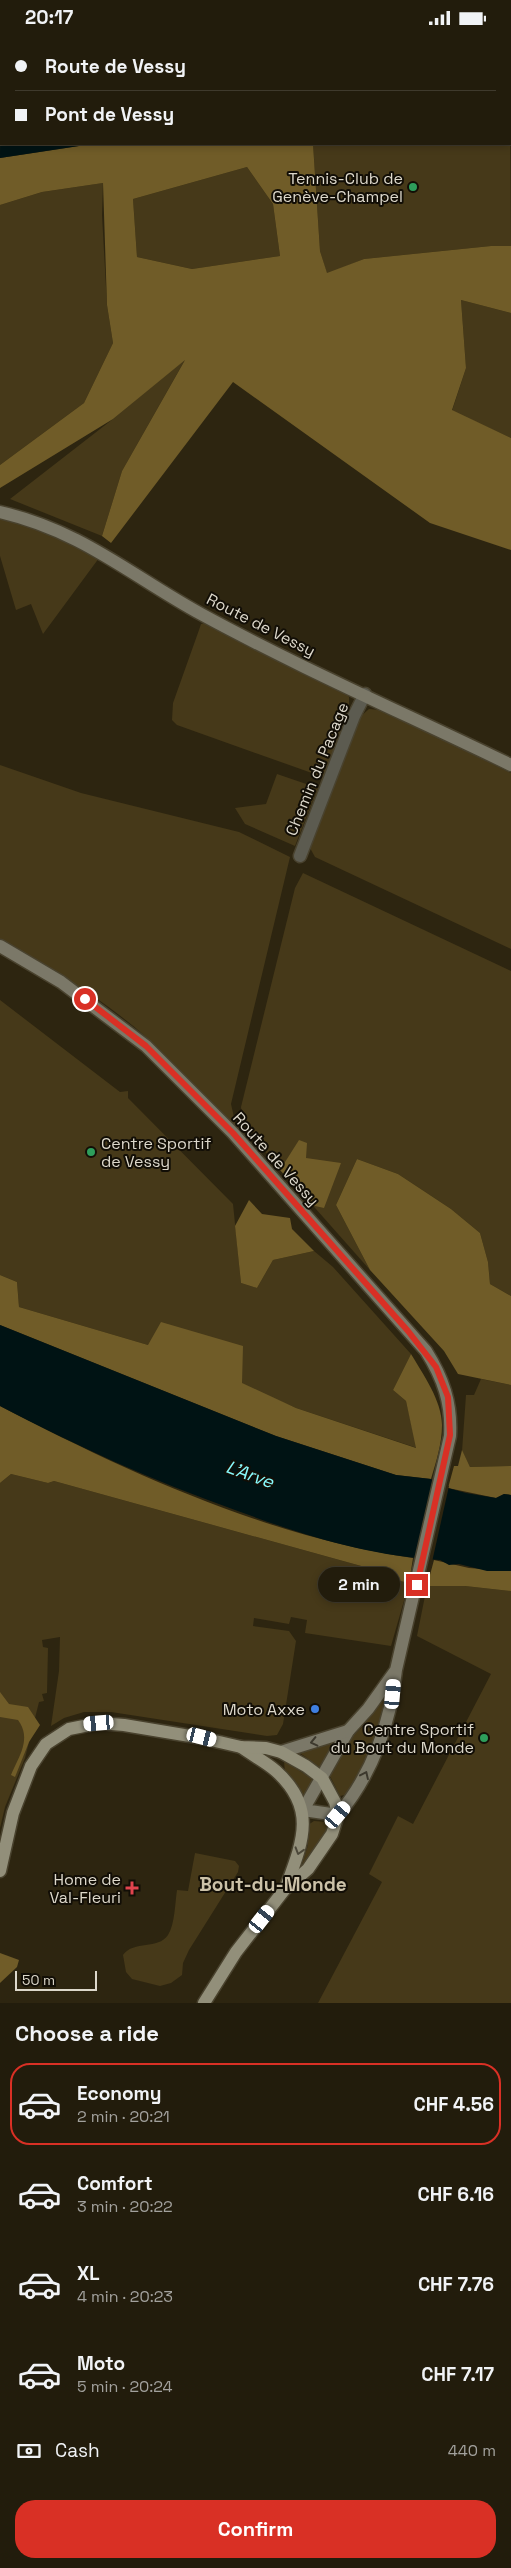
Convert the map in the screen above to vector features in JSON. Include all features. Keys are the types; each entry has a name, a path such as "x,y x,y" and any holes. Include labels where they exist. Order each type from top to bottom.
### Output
{"main road":[{"path":"0,1871 13,1813 31,1766 46,1744 69,1729 86,1724 109,1723 202,1737 241,1747 266,1748 281,1752 306,1766 322,1778 335,1802 338,1815 332,1834 308,1869 285,1889 236,1953 204,2003"},
{"path":"241,1747 274,1769 287,1782 304,1810 301,1844 285,1889"}],"street":[{"name":"Route de Vessy","path":"0,511 45,525 77,539 201,614 511,765"},
{"name":"Chemin du Pacage","path":"300,856 354,716 365,694"},
{"name":"Route de Vessy","path":"0,946 61,983 141,1041 233,1133 426,1351 436,1367 445,1386 450,1407 448,1451 396,1670"},
{"path":"396,1670 393,1694 381,1737 365,1777 355,1795 338,1815 304,1810 348,1731 368,1709 396,1670"},
{"path":"281,1752 348,1731"}],"shaded area":[{"path":"85,145 313,145 320,251 327,273 364,259 491,246 511,246 511,313 461,300 466,368 452,410 511,438 511,550 430,523 233,382 111,543 102,536 122,471 185,360 113,419 0,488 0,465 84,403 113,343 107,305 103,183 42,192 0,205 0,158","holes":["247,167 273,204 280,256 192,269 137,257 133,199"]},
{"name":"Tennis-Club de Genève-Champel","path":"313,145 510,145 511,246 491,246 364,259 327,274 320,251"},
{"path":"247,167 273,204 280,256 192,269 137,257 133,199"},
{"path":"103,183 102,215 107,305 113,343 84,403 0,465 0,205 42,192"},
{"path":"461,300 511,313 511,438 452,411 466,368"},
{"path":"186,358 122,471 102,536 10,499 113,419"},
{"path":"0,518 32,526 99,558 43,634 31,604 16,610 0,556"},
{"path":"206,623 243,644 344,691 349,697 349,712 323,777 177,725 172,720 173,703 201,624"},
{"path":"369,709 380,710 511,773 511,949 315,857 310,848 314,835 361,716"},
{"path":"0,765 81,793 239,832 290,857 231,1104 236,1126 158,1048 129,1023 76,985 0,940"},
{"path":"277,774 318,788 295,846 245,824 235,808 266,804"},
{"path":"303,873 511,971 511,1296 490,1284 488,1262 480,1233 451,1209 398,1174 357,1159 336,1205 370,1270 261,1147 258,1138 243,1122 241,1107 295,888"},
{"name":"Centre Sportif de Vessy","path":"0,1000 120,1092 128,1091 128,1098 233,1204 241,1283 257,1288 273,1260 314,1251 333,1267 411,1354 393,1390 406,1401 417,1448 296,1408 148,1345 19,1307 17,1282 0,1275"},
{"path":"299,1140 307,1143 306,1158 341,1163 324,1208 311,1205 280,1170"},
{"path":"357,1159 398,1174 451,1209 480,1233 488,1262 490,1284 511,1296 511,1385 458,1374 444,1351 370,1270 336,1205"},
{"path":"249,1200 262,1214 290,1218 292,1229 314,1251 273,1260 257,1288 241,1283 235,1226"},
{"path":"0,1275 17,1282 19,1307 148,1345 161,1322 243,1346 242,1383 296,1408 416,1448 406,1401 393,1390 411,1354 431,1388 441,1416 441,1439 431,1479 396,1475 276,1436 0,1325"},
{"path":"481,1379 511,1385 511,1466 470,1467 462,1451 466,1395 474,1395"},
{"path":"0,1406 99,1455 200,1499 305,1535 413,1558 409,1583 374,1575 372,1569 54,1481 48,1483 11,1474 0,1483"},
{"path":"462,1450 470,1467 511,1466 511,1495 504,1494 496,1498 448,1488 454,1466 458,1466"},
{"path":"11,1474 48,1483 54,1481 372,1569 374,1575 409,1583 391,1646 305,1633 307,1620 291,1617 289,1624 254,1618 253,1626 289,1631 296,1641 283,1724 277,1735 267,1736 111,1712 84,1712 64,1718 51,1726 59,1671 60,1637 42,1640 43,1647 48,1648 47,1693 42,1694 44,1701 39,1702 25,1758 5,1807 0,1828 0,1483"},
{"path":"434,1560 469,1568 511,1571 511,1591 465,1586 427,1586"},
{"name":"Centre Sportif du Bout du Monde","path":"427,1586 465,1586 511,1591 511,2003 318,2003 382,1882 369,1874 398,1816 413,1824 491,1674 417,1636"},
{"path":"0,1692 9,1704 28,1707 40,1725 29,1742 15,1777 11,1775 23,1747 24,1734 18,1720 0,1717"},
{"path":"386,1694 388,1695 362,1771 348,1794 340,1796 329,1774 344,1745 362,1727"},
{"path":"336,1740 321,1768 297,1751"},
{"path":"284,1761 313,1781 303,1799 285,1773"},
{"path":"314,1821 327,1822 327,1829 301,1868 308,1845 308,1825"},
{"path":"195,1853 235,1861 239,1866 238,1872 189,1950 183,1963 182,1975 171,1983 160,1986 132,1979 126,1972 123,1955 133,1948 164,1940 168,1935 173,1919 177,1890 188,1891"},
{"path":"0,1953 19,1960 17,1967 0,1983"}],"water":[{"path":"0,145 85,145 0,158"},
{"name":"L'Arve","path":"0,1325 276,1436 396,1475 431,1479 448,1488 466,1493 496,1498 504,1494 511,1495 511,1571 487,1571 459,1564 449,1565 440,1560 387,1554 311,1536 205,1499 57,1435 0,1406"}],"pier":[{"path":"433,1478 449,1486 432,1562 415,1561"}],"place":[{"name":"Tennis-Club de Genève-Champel","path":"413,187"},
{"name":"Centre Sportif de Vessy","path":"91,1152"},
{"name":"Moto Axxe","path":"315,1709"},
{"name":"Centre Sportif du Bout du Monde","path":"484,1738"},
{"name":"Home de Val-Fleuri","path":"132,1888"}],"district":[{"name":"Bout-du-Monde","path":"273,1884"}],"route":[{"path":"85,999 129,1031 146,1046 233,1133 426,1351 436,1367 448,1397 451,1417 450,1435 417,1585"}]}
